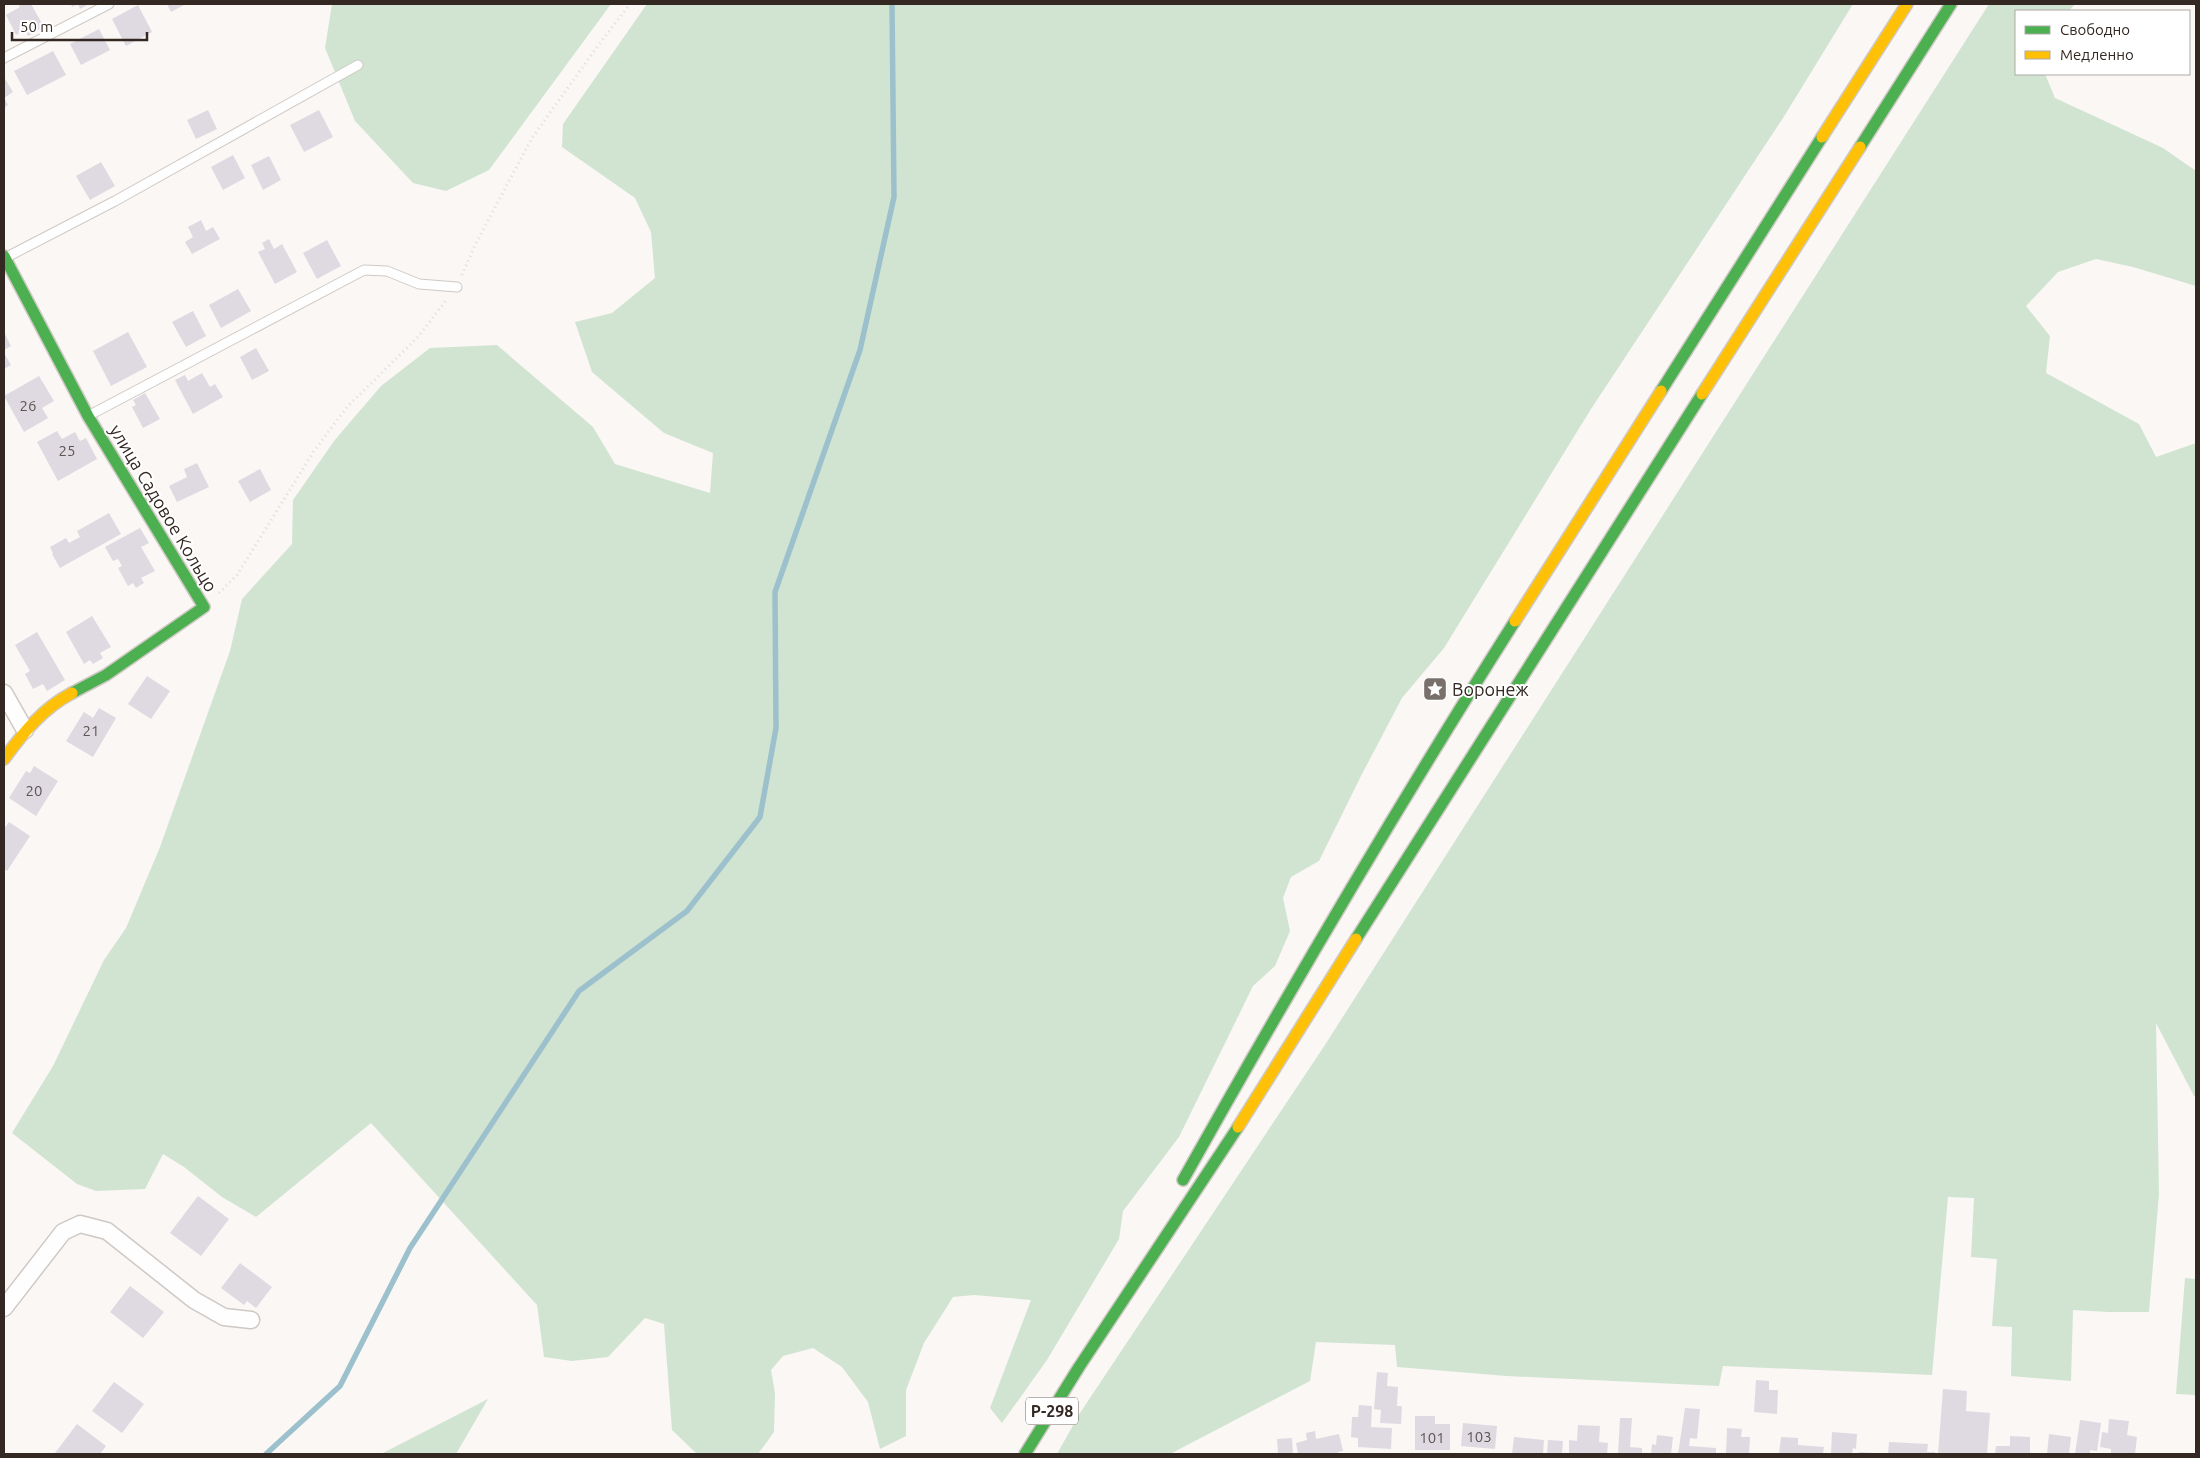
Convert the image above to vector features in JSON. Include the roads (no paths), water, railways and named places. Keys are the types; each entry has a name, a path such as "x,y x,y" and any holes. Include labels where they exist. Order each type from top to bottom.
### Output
{"main road":[{"path":"1176,1194 1248,1064 1433,750 1907,4"},
{"name":"Р-298","path":"1024,1454 1079,1367 1235,1131 1480,742 1951,4"},
{"name":"улица Садовое Кольцо","path":"4,257 88,416 204,607 106,675 59,700 26,730 4,759"},
{"name":"Р-298","path":"1079,1367 1156,1228"}],"street":[{"path":"4,693 26,730"},
{"path":"4,1308 63,1232 80,1224 107,1231 194,1300 224,1317 251,1320"}],"lane":[{"path":"4,58 109,4"},
{"path":"4,257 124,196 358,65"},
{"path":"88,416 364,270 387,271 419,284 457,287"}],"waterway":[{"path":"266,1454 340,1386 410,1248 579,991 687,911 760,817 776,728 775,592 860,350 894,197 892,4"}],"place":[{"name":"Воронеж","path":"1435,689"}]}
